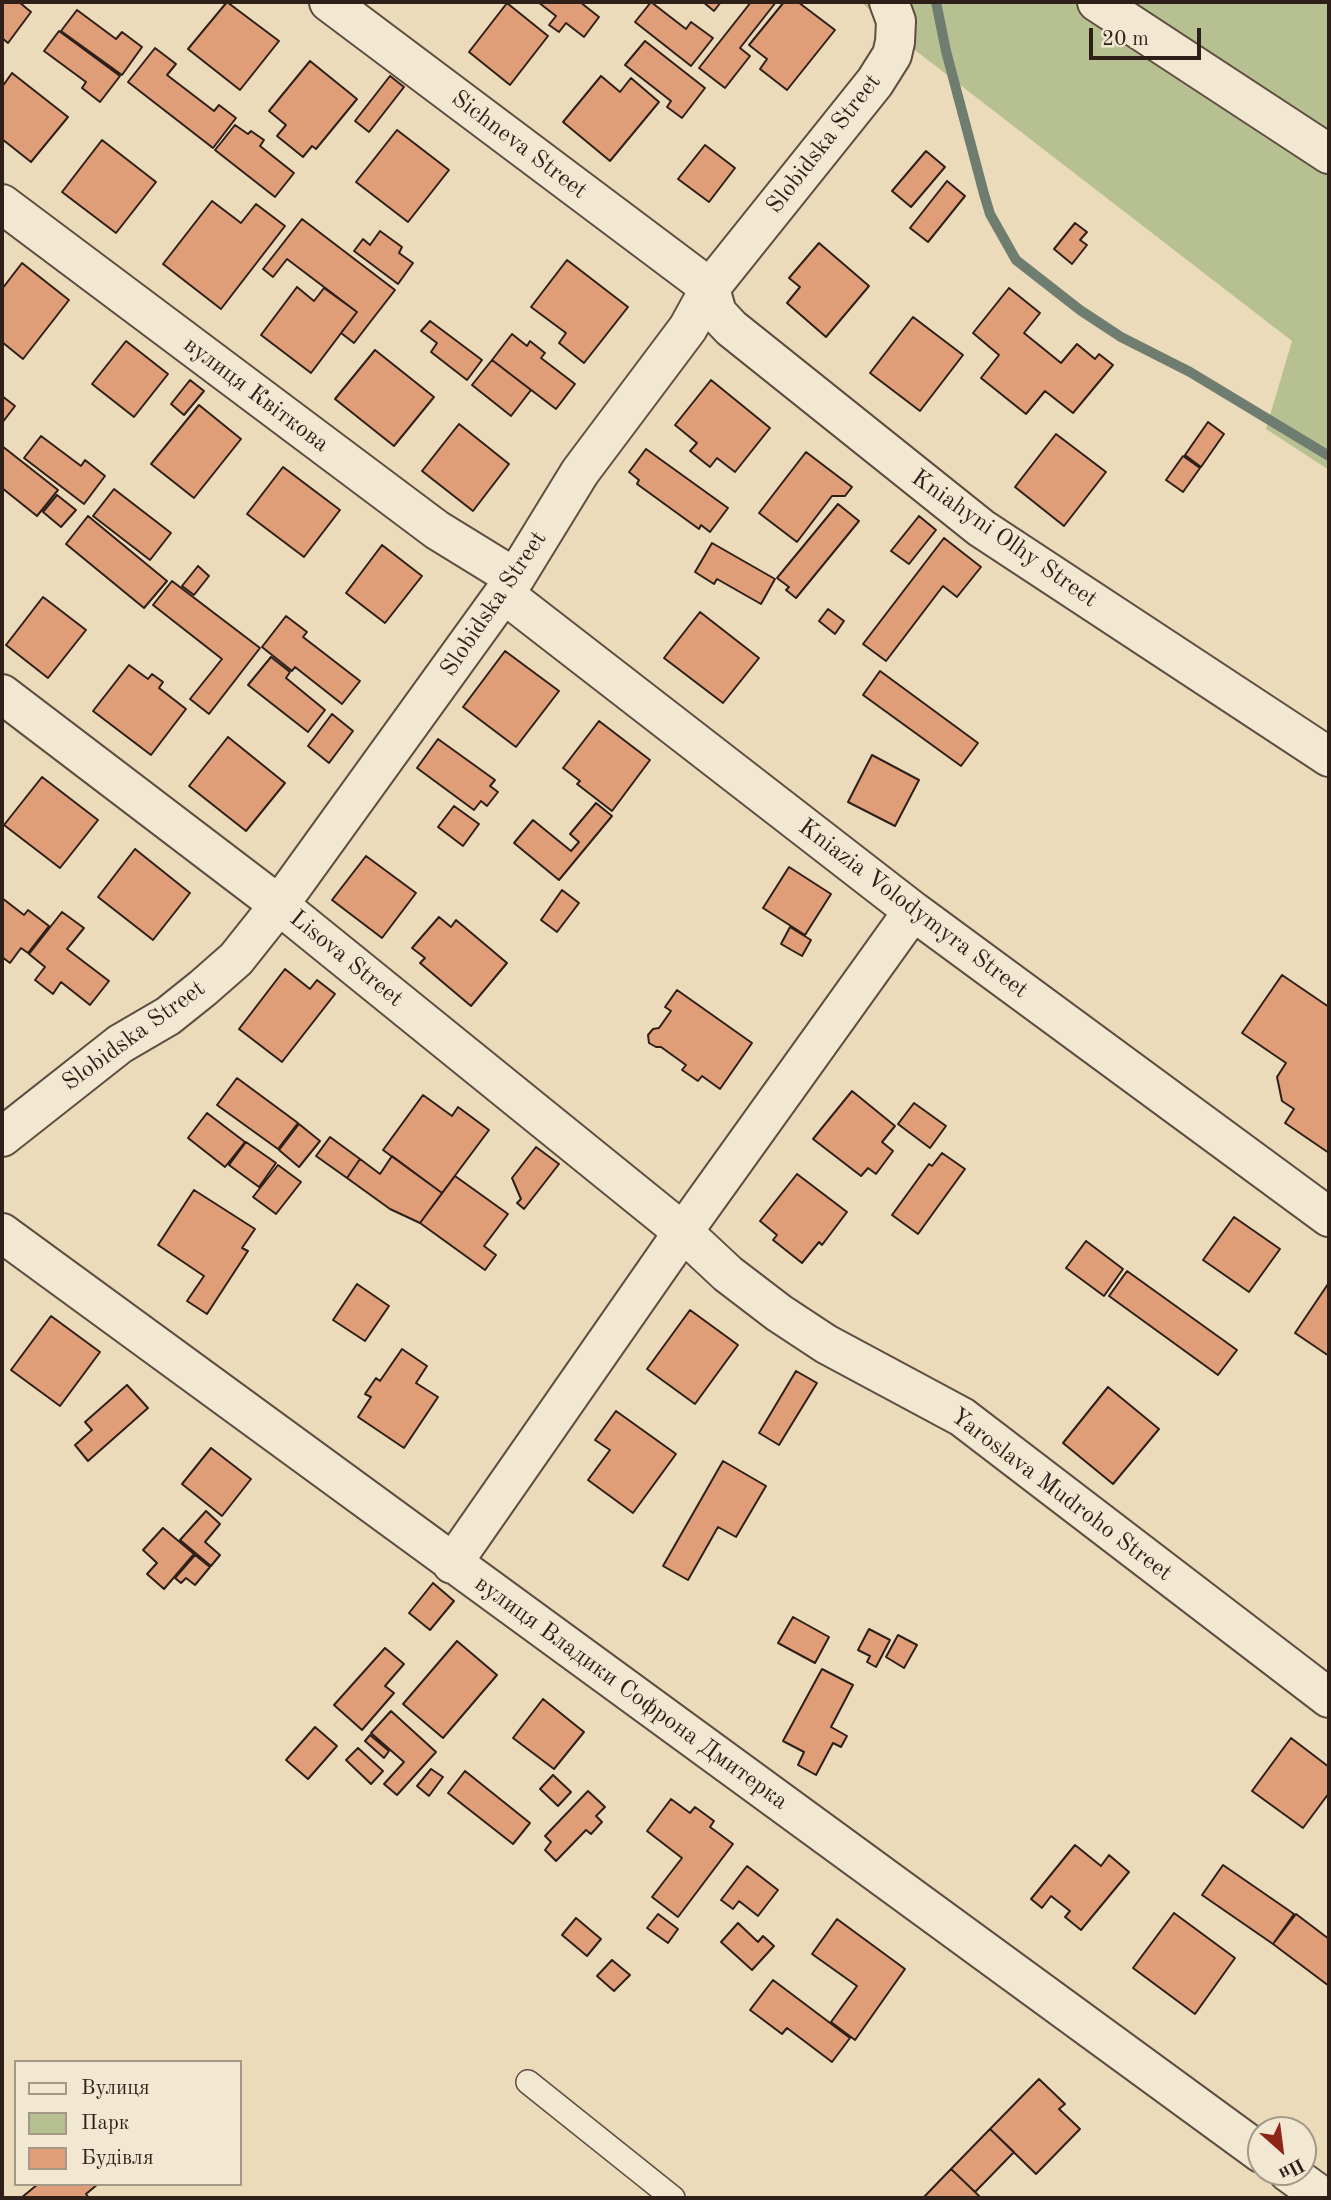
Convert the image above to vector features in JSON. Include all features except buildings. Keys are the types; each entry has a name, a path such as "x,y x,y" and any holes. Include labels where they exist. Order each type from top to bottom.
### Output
{"street":[{"name":"Sichneva Street","path":"329,2 709,288"},
{"name":"Slobidska Street","path":"2,1137 120,1044 168,1016 194,995 236,958 279,905 509,586 580,472 688,328 709,288 876,82 895,42 896,21 889,2"},
{"path":"1097,2 1329,154"},
{"name":"вулиця Квіткова","path":"2,204 509,586"},
{"name":"Kniahyni Olhy Street","path":"709,288 717,313 731,327 971,521 1329,757"},
{"name":"Kniazia Volodymyra Street","path":"509,586 913,911 1329,1217"},
{"name":"Lisova Street","path":"2,694 279,905 683,1232"},
{"path":"452,1563 683,1232 913,911"},
{"name":"Yaroslava Mudroho Street","path":"683,1232 728,1274 779,1313 826,1344 962,1418 1329,1698"},
{"name":"вулиця Владики Софрона Дмитерка","path":"2,1233 1247,2142"},
{"path":"1307,2186 1324,2198"}],"lane":[{"path":"528,2082 673,2198"}],"green space":[{"path":"861,2 1329,2 1329,470 1266,429 1292,341 911,47"}],"waterway":[{"path":"936,2 946,51 990,214 1016,260 1080,310 1121,337 1190,372 1329,456"}]}
